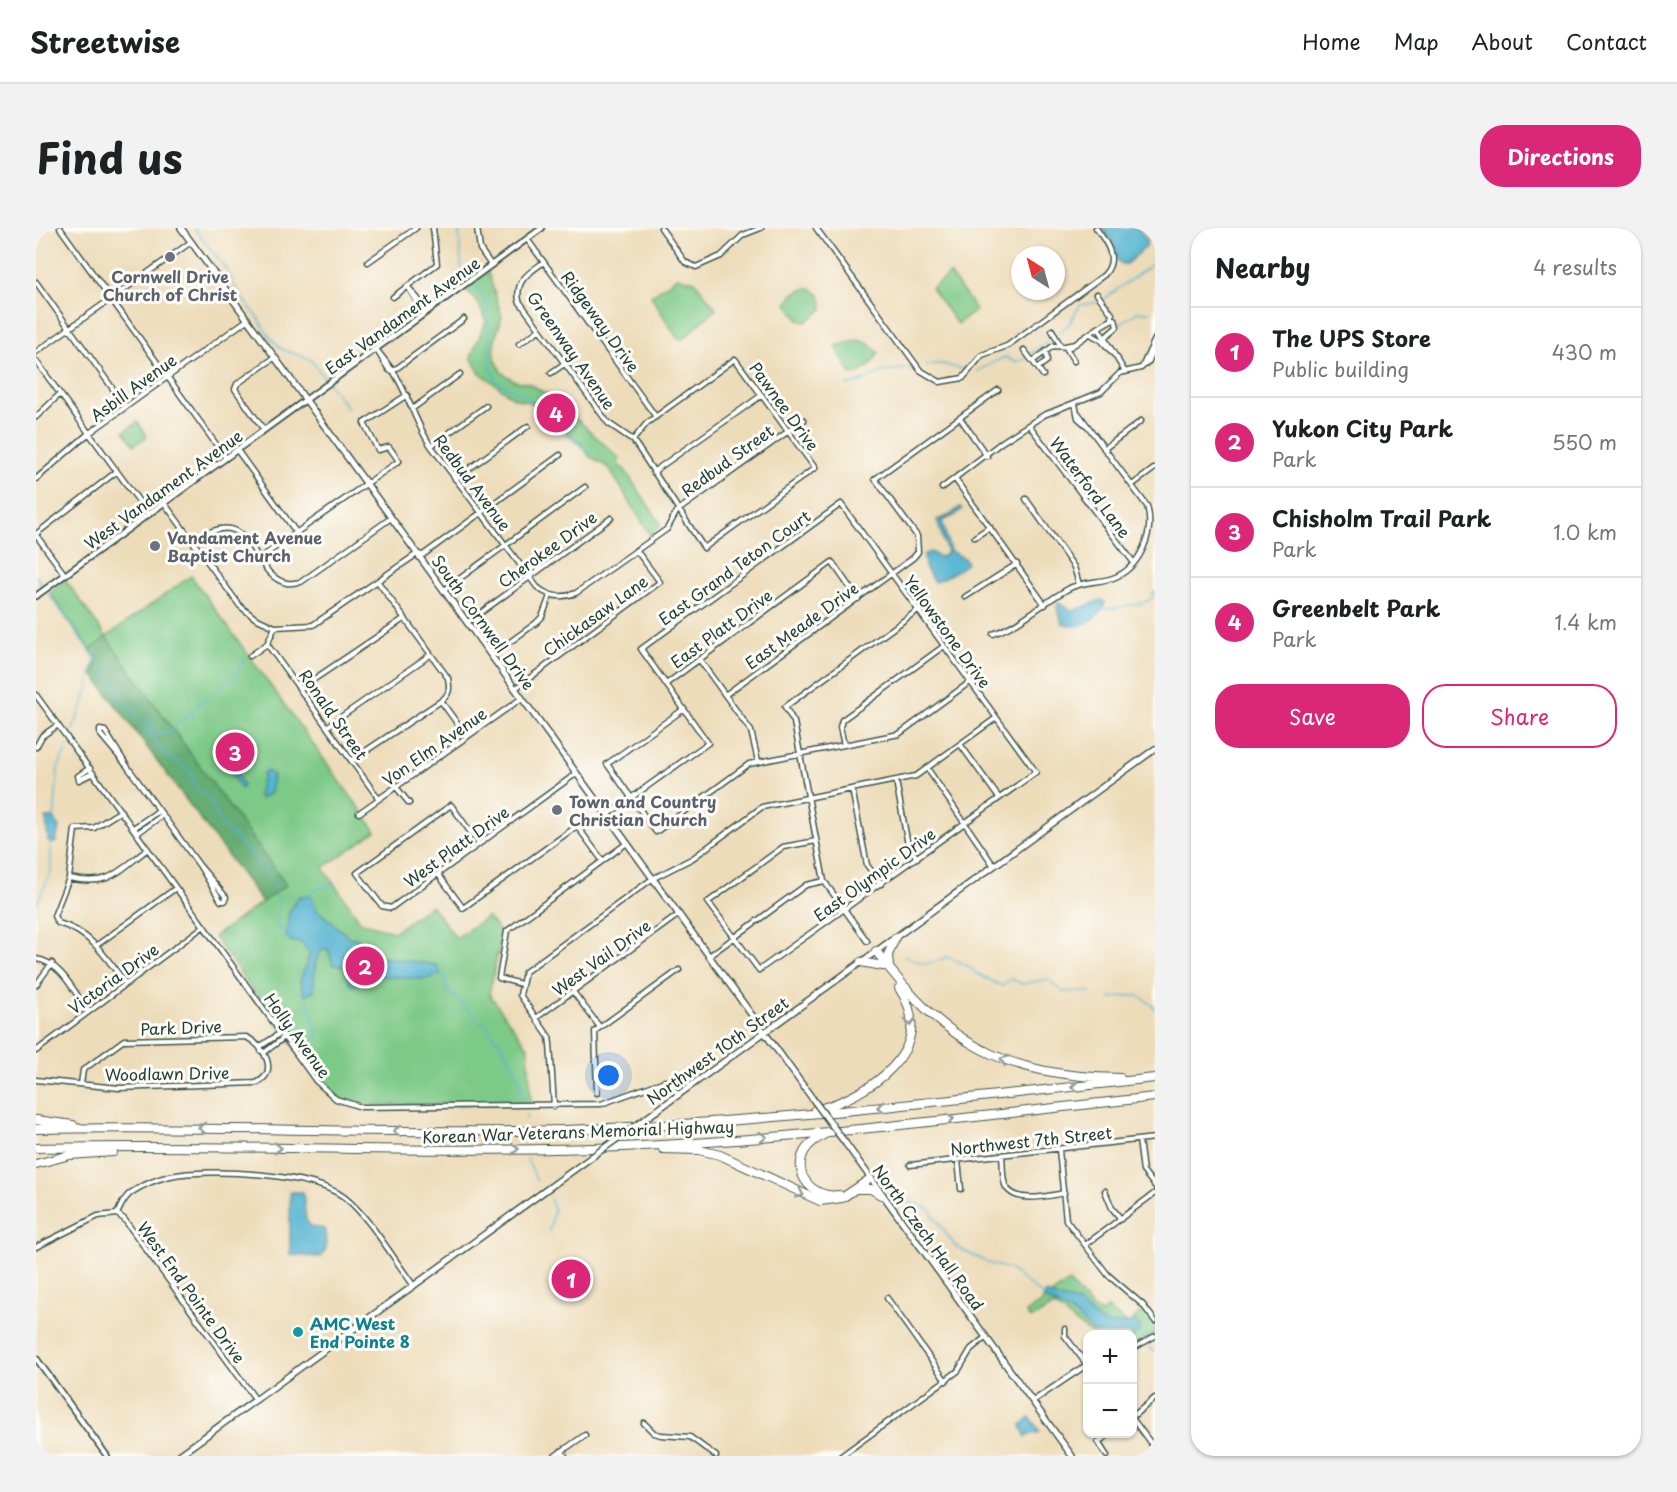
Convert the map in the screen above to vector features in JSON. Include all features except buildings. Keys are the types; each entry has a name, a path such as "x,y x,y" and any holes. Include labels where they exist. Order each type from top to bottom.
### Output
{"highway":[{"path":"886,967 895,938"},
{"path":"791,1116 831,1106 859,1094 887,1073 901,1057 910,1034 910,1012 905,998 875,952"},
{"path":"861,963 886,967 915,1000 944,1026 974,1046 1003,1059 1060,1075 1155,1078"},
{"name":"Korean War Veterans Memorial Highway","path":"36,1129 500,1131 665,1125 791,1116 1155,1078"},
{"name":"Korean War Veterans Memorial Highway","path":"36,1148 459,1150 621,1147 829,1132 1155,1097"},
{"path":"36,1120 100,1128"},
{"path":"829,1132 812,1142 803,1155 801,1167 807,1184 821,1194 836,1195 869,1178"},
{"path":"36,1164 87,1153 199,1147"},
{"path":"621,1147 709,1152 732,1159 801,1194 820,1201 838,1199 856,1189 869,1178"},
{"path":"856,1189 871,1189 881,1195"}],"main road":[{"name":"South Cornwell Drive","path":"180,228 765,1033"},
{"name":"Northwest 10th Street","path":"178,1456 1155,749"},
{"name":"North Czech Hall Road","path":"765,1033 1072,1456"}],"street":[{"path":"60,228 226,458"},
{"path":"368,262 416,228"},
{"path":"393,297 437,264 433,228"},
{"path":"477,228 480,249 491,265"},
{"name":"East Vandament Avenue","path":"304,400 542,228"},
{"path":"661,228 685,262 696,267 711,262 743,235 761,228"},
{"path":"816,228 922,373 936,381 948,383 966,377 982,355 1007,346 1108,271 1111,264 1110,249 1096,228"},
{"name":"Ridgeway Drive","path":"527,239 656,417"},
{"path":"36,352 191,242"},
{"name":"Greenway Avenue","path":"544,262 521,279 517,290 519,301 608,423 633,440 677,511"},
{"path":"36,282 126,406"},
{"path":"408,287 424,306 426,312"},
{"path":"1097,294 1118,325 1103,339"},
{"path":"393,371 464,319"},
{"path":"1033,360 1046,351 1062,345 1070,347 1092,335 1112,319"},
{"name":"Asbill Avenue","path":"36,478 88,434 247,320"},
{"path":"1099,329 1125,372"},
{"path":"519,344 539,330"},
{"path":"1052,330 1074,361"},
{"path":"1092,335 1103,339"},
{"path":"942,488 1029,425 1054,410 1092,396 1125,372 1141,368 1149,361 1155,339"},
{"path":"1151,351 1155,346"},
{"name":"Redbud Avenue","path":"376,349 393,371 407,395 421,431 431,446 529,577 537,587 550,596"},
{"path":"1024,350 1039,367 1042,375"},
{"path":"1039,367 1047,361 1046,351"},
{"path":"264,430 235,389 237,384 274,358"},
{"name":"Pawnee Drive","path":"656,417 735,359 814,468 704,548 677,511"},
{"path":"36,361 149,515"},
{"path":"551,373 564,364"},
{"path":"412,409 460,374"},
{"path":"987,456 960,418 998,390"},
{"path":"36,417 60,394"},
{"path":"260,558 365,482 370,483 399,461 389,447 378,450 364,423 407,395"},
{"path":"653,472 762,395"},
{"name":"West Vandament Avenue","path":"36,596 165,504 304,400"},
{"path":"993,634 1016,624 1079,584 1112,578 1134,563 1147,537 1153,519 1147,506 1086,425 1075,404"},
{"path":"431,446 486,406"},
{"path":"633,440 656,417"},
{"name":"East Meade Drive","path":"725,695 913,558 918,552 919,543 875,479 960,418"},
{"name":"Redbud Street","path":"550,596 576,593 667,529 677,511 804,420"},
{"path":"1104,449 1141,421"},
{"name":"Waterford Lane","path":"1029,425 1134,563"},
{"path":"455,479 528,426"},
{"path":"237,450 296,532"},
{"path":"165,504 240,606 255,618 275,627 313,625 417,554 423,555 560,455"},
{"path":"1131,485 1155,468"},
{"path":"65,575 36,535 116,472"},
{"path":"955,479 1045,605"},
{"path":"444,590 585,487"},
{"path":"1026,499 1074,567 1079,584"},
{"name":"Yellowstone Drive","path":"841,504 1036,772"},
{"name":"East Grand Teton Court","path":"666,684 640,649 841,504"},
{"path":"194,541 207,532 228,529 245,537 274,577 287,583 301,582 391,518"},
{"name":"Cherokee Drive","path":"468,622 611,518"},
{"path":"975,537 990,527"},
{"name":"Chickasaw Lane","path":"516,688 660,582 636,550"},
{"name":"East Platt Drive","path":"631,798 708,743 666,684 832,562 858,599"},
{"path":"965,597 1017,564"},
{"path":"352,760 448,696 448,678 378,582"},
{"path":"492,655 542,617 550,596"},
{"path":"867,941 824,880 794,722 785,707 918,610"},
{"path":"301,688 405,618"},
{"path":"249,657 267,644 275,627"},
{"name":"Ronald Street","path":"267,644 379,799"},
{"path":"844,745 840,727 842,720 944,646"},
{"path":"328,726 430,655"},
{"path":"699,659 751,731 758,761"},
{"path":"684,709 607,764 656,832 749,764 899,734 970,682"},
{"name":"Holly Avenue","path":"36,695 326,1093 349,1105 554,1106 601,1104 657,1082 670,1084 679,1095"},
{"name":"Von Elm Avenue","path":"359,813 523,698"},
{"path":"441,701 467,737"},
{"path":"554,1106 550,1044 520,995 525,972 652,879 693,858 762,807 916,776 996,718"},
{"path":"36,747 42,736 58,725"},
{"path":"127,766 105,731 100,730 100,734 226,897 225,901 221,901 204,877 199,865"},
{"path":"960,744 999,798"},
{"path":"90,768 78,776 79,780 93,773"},
{"path":"927,768 994,866"},
{"name":"East Olympic Drive","path":"733,938 759,970 1036,772"},
{"name":"West Platt Drive","path":"479,844 451,805 357,873 386,909 391,908 577,773"},
{"path":"896,781 908,845 917,858"},
{"path":"396,786 409,802"},
{"path":"852,789 867,865 881,884"},
{"path":"607,815 631,798"},
{"path":"121,811 94,828 75,829 69,878 54,920 75,928 97,945 125,983"},
{"path":"135,831 139,832 160,817 161,813"},
{"path":"438,874 463,908 577,826 602,860"},
{"path":"733,938 708,902 783,847 816,841"},
{"path":"521,984 499,978 507,931 627,843"},
{"path":"69,878 102,882 148,849"},
{"path":"709,956 806,885 824,880"},
{"path":"97,945 176,888"},
{"name":"West Vail Drive","path":"536,1018 574,993 678,915"},
{"name":"Victoria Drive","path":"36,1051 204,926"},
{"path":"36,959 52,963 88,1011"},
{"path":"36,985 52,963"},
{"path":"597,1093 594,1035 599,1026 679,970"},
{"path":"574,993 599,1026"},
{"path":"261,1051 261,1046 279,1034 283,1035"},
{"name":"Park Drive","path":"81,1084 83,1070 124,1040 246,1037 252,1039 261,1051"},
{"name":"Woodlawn Drive","path":"36,1080 119,1088 256,1083 265,1079 269,1072 269,1064 261,1051"},
{"name":"Northwest 7th Street","path":"910,1166 1155,1138"},
{"path":"1139,1140 1143,1171 1155,1186"},
{"path":"1059,1150 1066,1220 1108,1275 1143,1305 1155,1321"},
{"path":"1002,1155 1004,1183 1008,1190 1026,1198 1064,1193"},
{"path":"958,1160 961,1189"},
{"path":"117,1214 131,1193 160,1179 180,1174 258,1174 318,1185 335,1191 352,1203 414,1286"},
{"path":"1105,1191 1112,1208 1121,1219"},
{"path":"1084,1245 1155,1193"},
{"name":"West End Pointe Drive","path":"36,1247 98,1216 117,1214 124,1219 255,1400"},
{"path":"887,1298 946,1381"},
{"path":"1065,1329 1065,1336 1083,1359"},
{"path":"1137,1346 1155,1336"},
{"path":"841,1456 946,1381 958,1371 971,1349 986,1337"},
{"path":"36,1358 107,1456"},
{"path":"1033,1401 1083,1367"},
{"path":"1137,1413 1155,1398"},
{"path":"644,1423 661,1435 690,1437 700,1442 716,1456"},
{"path":"1137,1424 1155,1449"},
{"path":"555,1456 585,1435"},
{"path":"1104,1438 1098,1442 1107,1456"},
{"path":"561,1451 565,1456"}],"green space":[{"path":"488,272 502,317 494,342 494,355 501,372 515,381 528,383 554,398 619,458 618,465 624,469 661,524 650,535 609,468 589,456 582,445 531,403 514,398 479,372 471,357 486,321 479,304 465,288"},
{"path":"950,274 976,310 957,324 931,288"},
{"path":"677,277 695,281 716,309 683,339 677,338 651,296"},
{"path":"811,288 820,295 823,309 806,322 799,320 787,304 796,292"},
{"path":"858,340 867,343 879,353 871,365 856,375 850,373 836,346"},
{"path":"138,422 147,437 134,445 124,431"},
{"path":"191,576 376,831 323,868 361,922 394,932 431,905 456,938 487,917 502,934 489,994 528,1047 531,1104 367,1105 352,1103 340,1098 318,1080 214,937 262,902 93,674 97,660 52,596 51,590 65,579 106,637"},
{"path":"106,637 286,885 262,902 93,674 97,660 90,650"},
{"path":"1069,1282 1092,1308 1102,1314 1107,1308 1128,1324 1144,1309 1155,1325 1155,1333 1137,1344 1137,1330 1086,1330 1054,1306 1030,1319 1026,1313"}],"water":[{"path":"1102,228 1138,228 1147,240 1146,247 1126,264 1122,264 1117,260 1115,246"},
{"path":"960,507 962,509 954,516 942,521 950,551 964,558 967,563 952,574 934,582 925,567 924,554 931,552 939,557 944,556 947,552 937,520 950,515"},
{"path":"1101,600 1105,602 1104,607 1093,619 1077,626 1063,624 1057,608 1058,603 1073,611"},
{"path":"229,744 241,762 238,774 243,786 241,789 232,775 233,758 227,749"},
{"path":"267,770 273,776 270,793 260,799 258,795 264,772"},
{"path":"46,818 54,818 59,827 56,842 51,844 48,840"},
{"path":"299,896 311,896 317,910 350,938 355,937 366,950 381,957 437,965 441,973 424,979 388,976 371,978 356,961 353,963 359,983 354,986 350,984 344,966 333,965 328,949 322,949 315,964 314,990 305,996 300,981 310,954 302,943 291,941 286,936 289,912"},
{"path":"290,1192 303,1192 306,1220 311,1227 325,1229 326,1248 321,1257 290,1255"},
{"path":"1046,1293 1057,1298 1075,1301 1101,1322 1110,1325 1136,1322 1140,1327 1139,1332 1137,1334 1137,1330 1092,1330 1075,1315 1043,1298"},
{"path":"1030,1417 1040,1432 1025,1436 1021,1426"}],"waterway":[{"path":"194,228 226,269 241,297 258,317 266,332 281,349 311,360 348,409"},
{"path":"459,228 461,265 468,279"},
{"path":"1104,299 1155,262"},
{"path":"472,282 484,298 488,311 490,364 496,381 533,401 558,429 592,454"},
{"path":"1058,333 1069,324 1080,305 1100,302"},
{"path":"1120,324 1137,312 1150,312"},
{"path":"1030,354 1054,337"},
{"path":"977,371 1005,357 1015,362 1027,358"},
{"path":"926,366 941,364 964,369"},
{"path":"847,385 858,383 882,372 912,368"},
{"path":"36,576 163,753 191,772 194,786 210,799 220,823 249,852 274,884 279,903 276,927 287,933"},
{"path":"1101,610 1139,604 1150,600 1155,591"},
{"path":"211,694 237,673 244,659"},
{"path":"71,735 88,691 94,662"},
{"path":"147,715 157,733 169,732 208,696"},
{"path":"188,715 194,718"},
{"path":"216,745 227,747"},
{"path":"54,820 58,768 68,746"},
{"path":"36,904 51,872 51,842"},
{"path":"309,895 313,891 333,884"},
{"path":"903,956 926,964 947,957 968,966 976,973 1002,986 1011,979 1023,984 1048,979 1063,992 1092,992"},
{"path":"440,972 446,979 446,990 488,1028 501,1044 515,1068 525,1102"},
{"path":"306,1058 316,1041 317,1034 307,995"},
{"path":"1111,998 1140,997 1155,1009"},
{"path":"526,1112 526,1119"},
{"path":"527,1159 537,1181"},
{"path":"888,1195 929,1209 955,1246 988,1263 1009,1269 1042,1295"},
{"path":"549,1231 554,1210 550,1199"},
{"path":"1139,1332 1145,1339"},
{"path":"1148,1347 1155,1352"}],"place":[{"name":"Cornwell Drive Church of Christ","path":"170,257"},
{"name":"Greenbelt Park","path":"556,413"},
{"name":"Vandament Avenue Baptist Church","path":"155,546"},
{"name":"Chisholm Trail Park","path":"235,752"},
{"name":"Town and Country Christian Church","path":"557,810"},
{"name":"Yukon City Park","path":"365,966"},
{"name":"The UPS Store","path":"571,1279"},
{"name":"AMC West End Pointe 8","path":"298,1332"}]}
